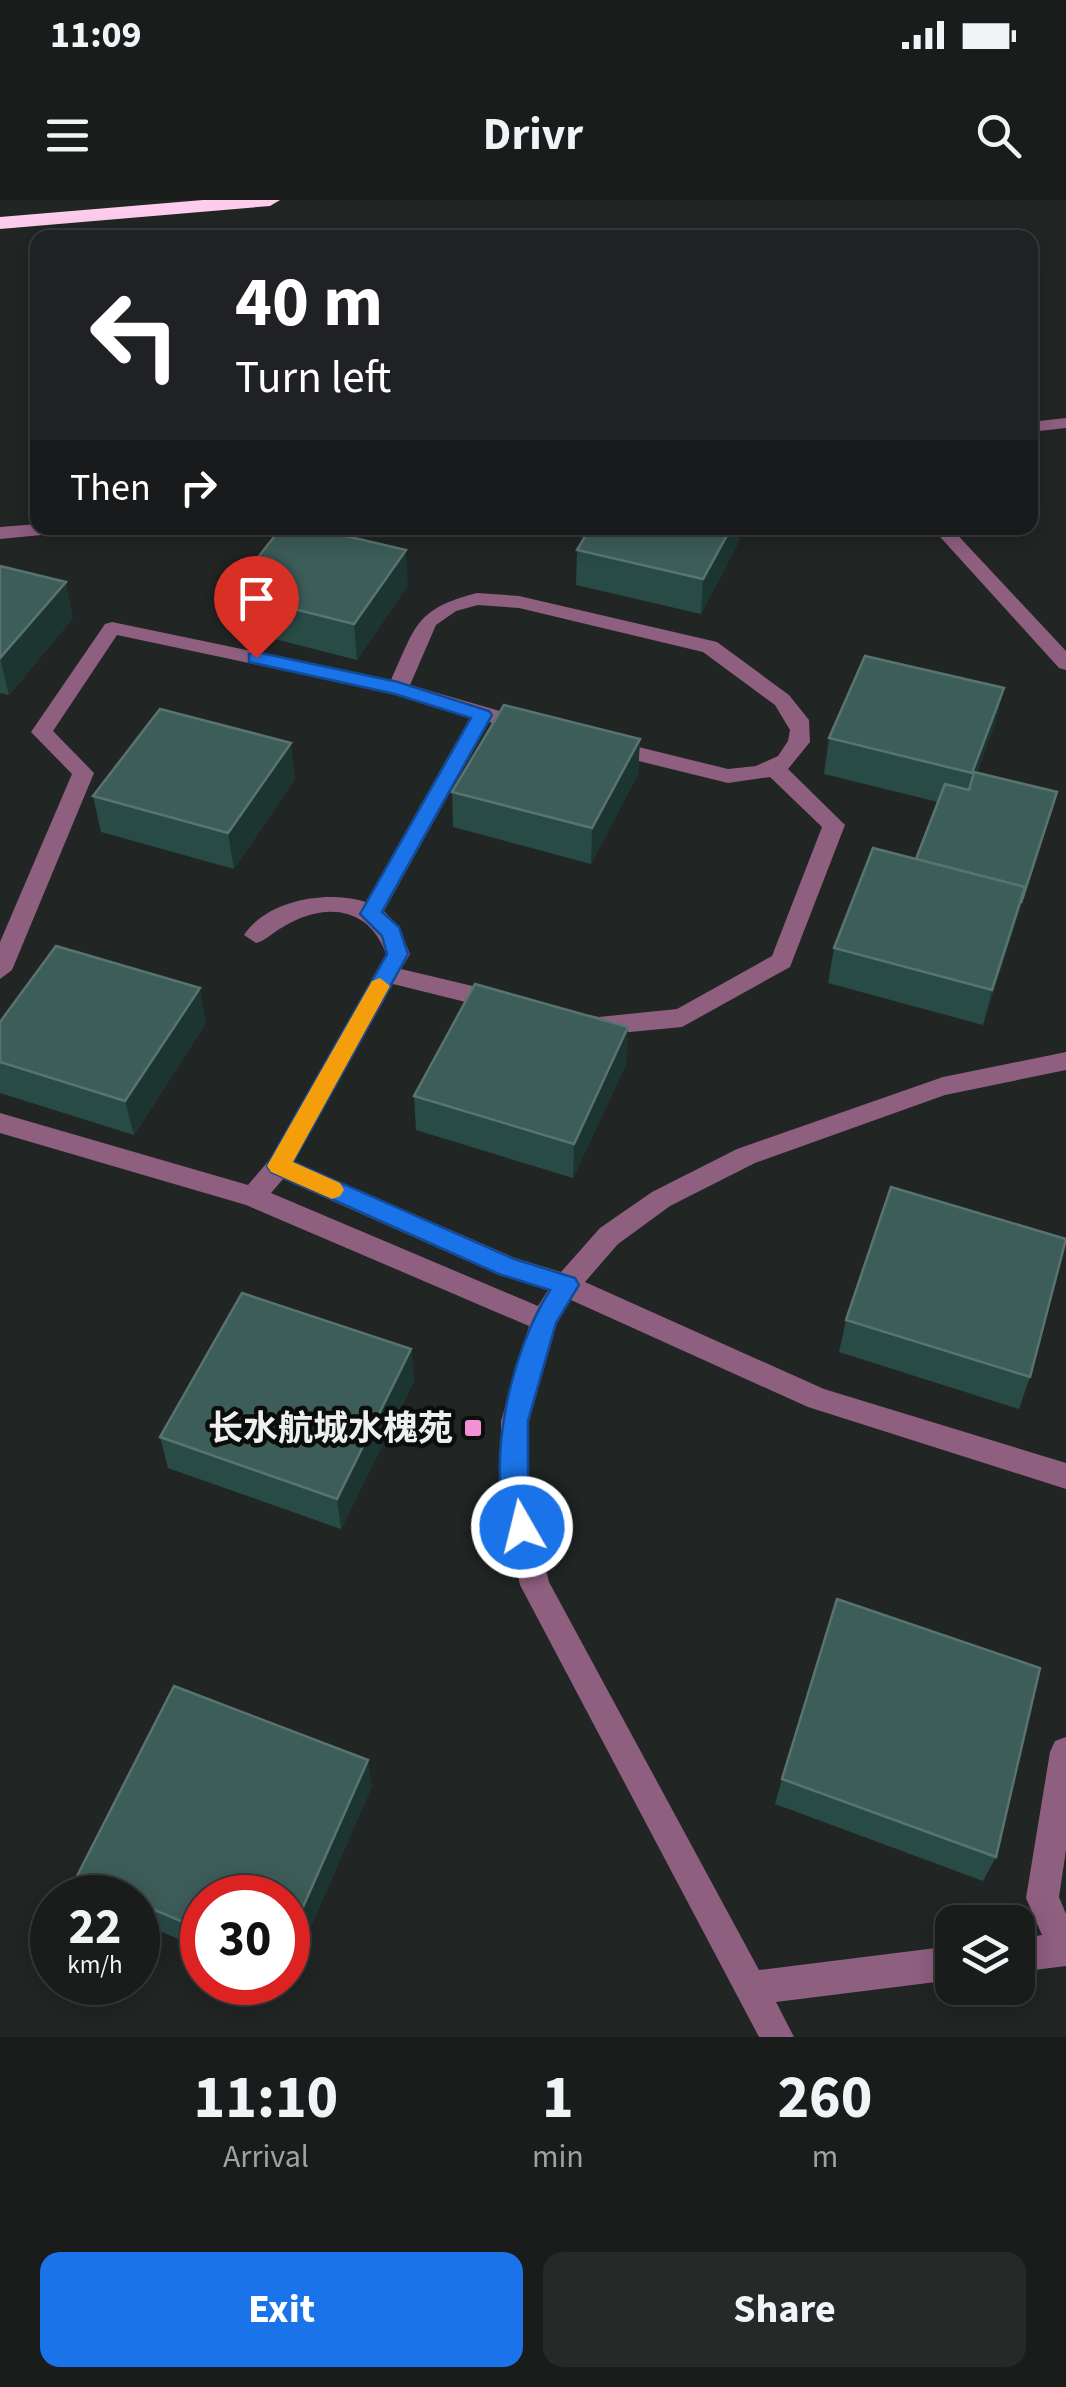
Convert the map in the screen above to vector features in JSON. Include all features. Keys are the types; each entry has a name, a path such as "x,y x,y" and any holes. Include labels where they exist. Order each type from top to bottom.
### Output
{"highway":[{"path":"0,204 57,200"},
{"path":"0,223 270,200"}],"street":[{"path":"1038,426 1066,423"},
{"path":"0,533 30,530"},
{"path":"947,535 1066,663"},
{"path":"398,688 428,622 437,614 476,600 519,602 710,647 782,700 798,720 800,742 774,768 728,776 596,743"},
{"path":"0,970 84,773 42,732 112,628 398,688 558,734"},
{"path":"370,914 482,715"},
{"path":"560,1017 599,1026 682,1018 782,961 834,824 774,768"},
{"path":"253,1197 279,1166 398,954 391,932 370,914 336,904 299,907 282,914 256,935"},
{"path":"386,974 522,1007"},
{"path":"777,2037 535,1585 515,1498 515,1421 544,1320 566,1285 609,1236 661,1199 746,1156 944,1086 1066,1060"},
{"path":"0,1124 253,1197 544,1320"},
{"path":"279,1166 508,1267 566,1285 818,1399 1066,1476"},
{"path":"1035,1953 1065,1949 1042,1898 1066,1752"},
{"path":"750,1988 935,1965"}],"building":[{"path":"276,535 342,535 406,550 354,624 230,593"},
{"path":"586,535 727,535 703,579 577,550"},
{"path":"0,566 66,582 0,658"},
{"path":"865,656 1004,688 972,773 829,738"},
{"path":"504,705 640,739 592,828 452,792"},
{"path":"160,709 291,743 228,833 93,796"},
{"path":"974,772 1057,792 1021,903 1025,887 916,859 945,784 969,790"},
{"path":"873,848 1025,887 992,990 834,948"},
{"path":"56,946 200,988 125,1101 0,1062 0,1022"},
{"path":"475,984 628,1027 574,1144 414,1096"},
{"path":"891,1187 1066,1239 1030,1377 846,1320"},
{"path":"242,1293 411,1349 337,1499 160,1437"},
{"path":"837,1599 1040,1668 996,1857 782,1779"},
{"path":"174,1686 368,1760 310,1891 310,1875 180,1875 180,1921 160,1912 160,1875 78,1875"}],"slow traffic":[{"path":"332,1190 279,1166 380,986"}],"place":[{"name":"长水航城水槐苑","path":"473,1428"}],"route":[{"path":"256,658 398,688 482,715 370,914 391,932 398,954 279,1166 508,1267 566,1285 544,1320 515,1421 515,1498 522,1527"}]}
